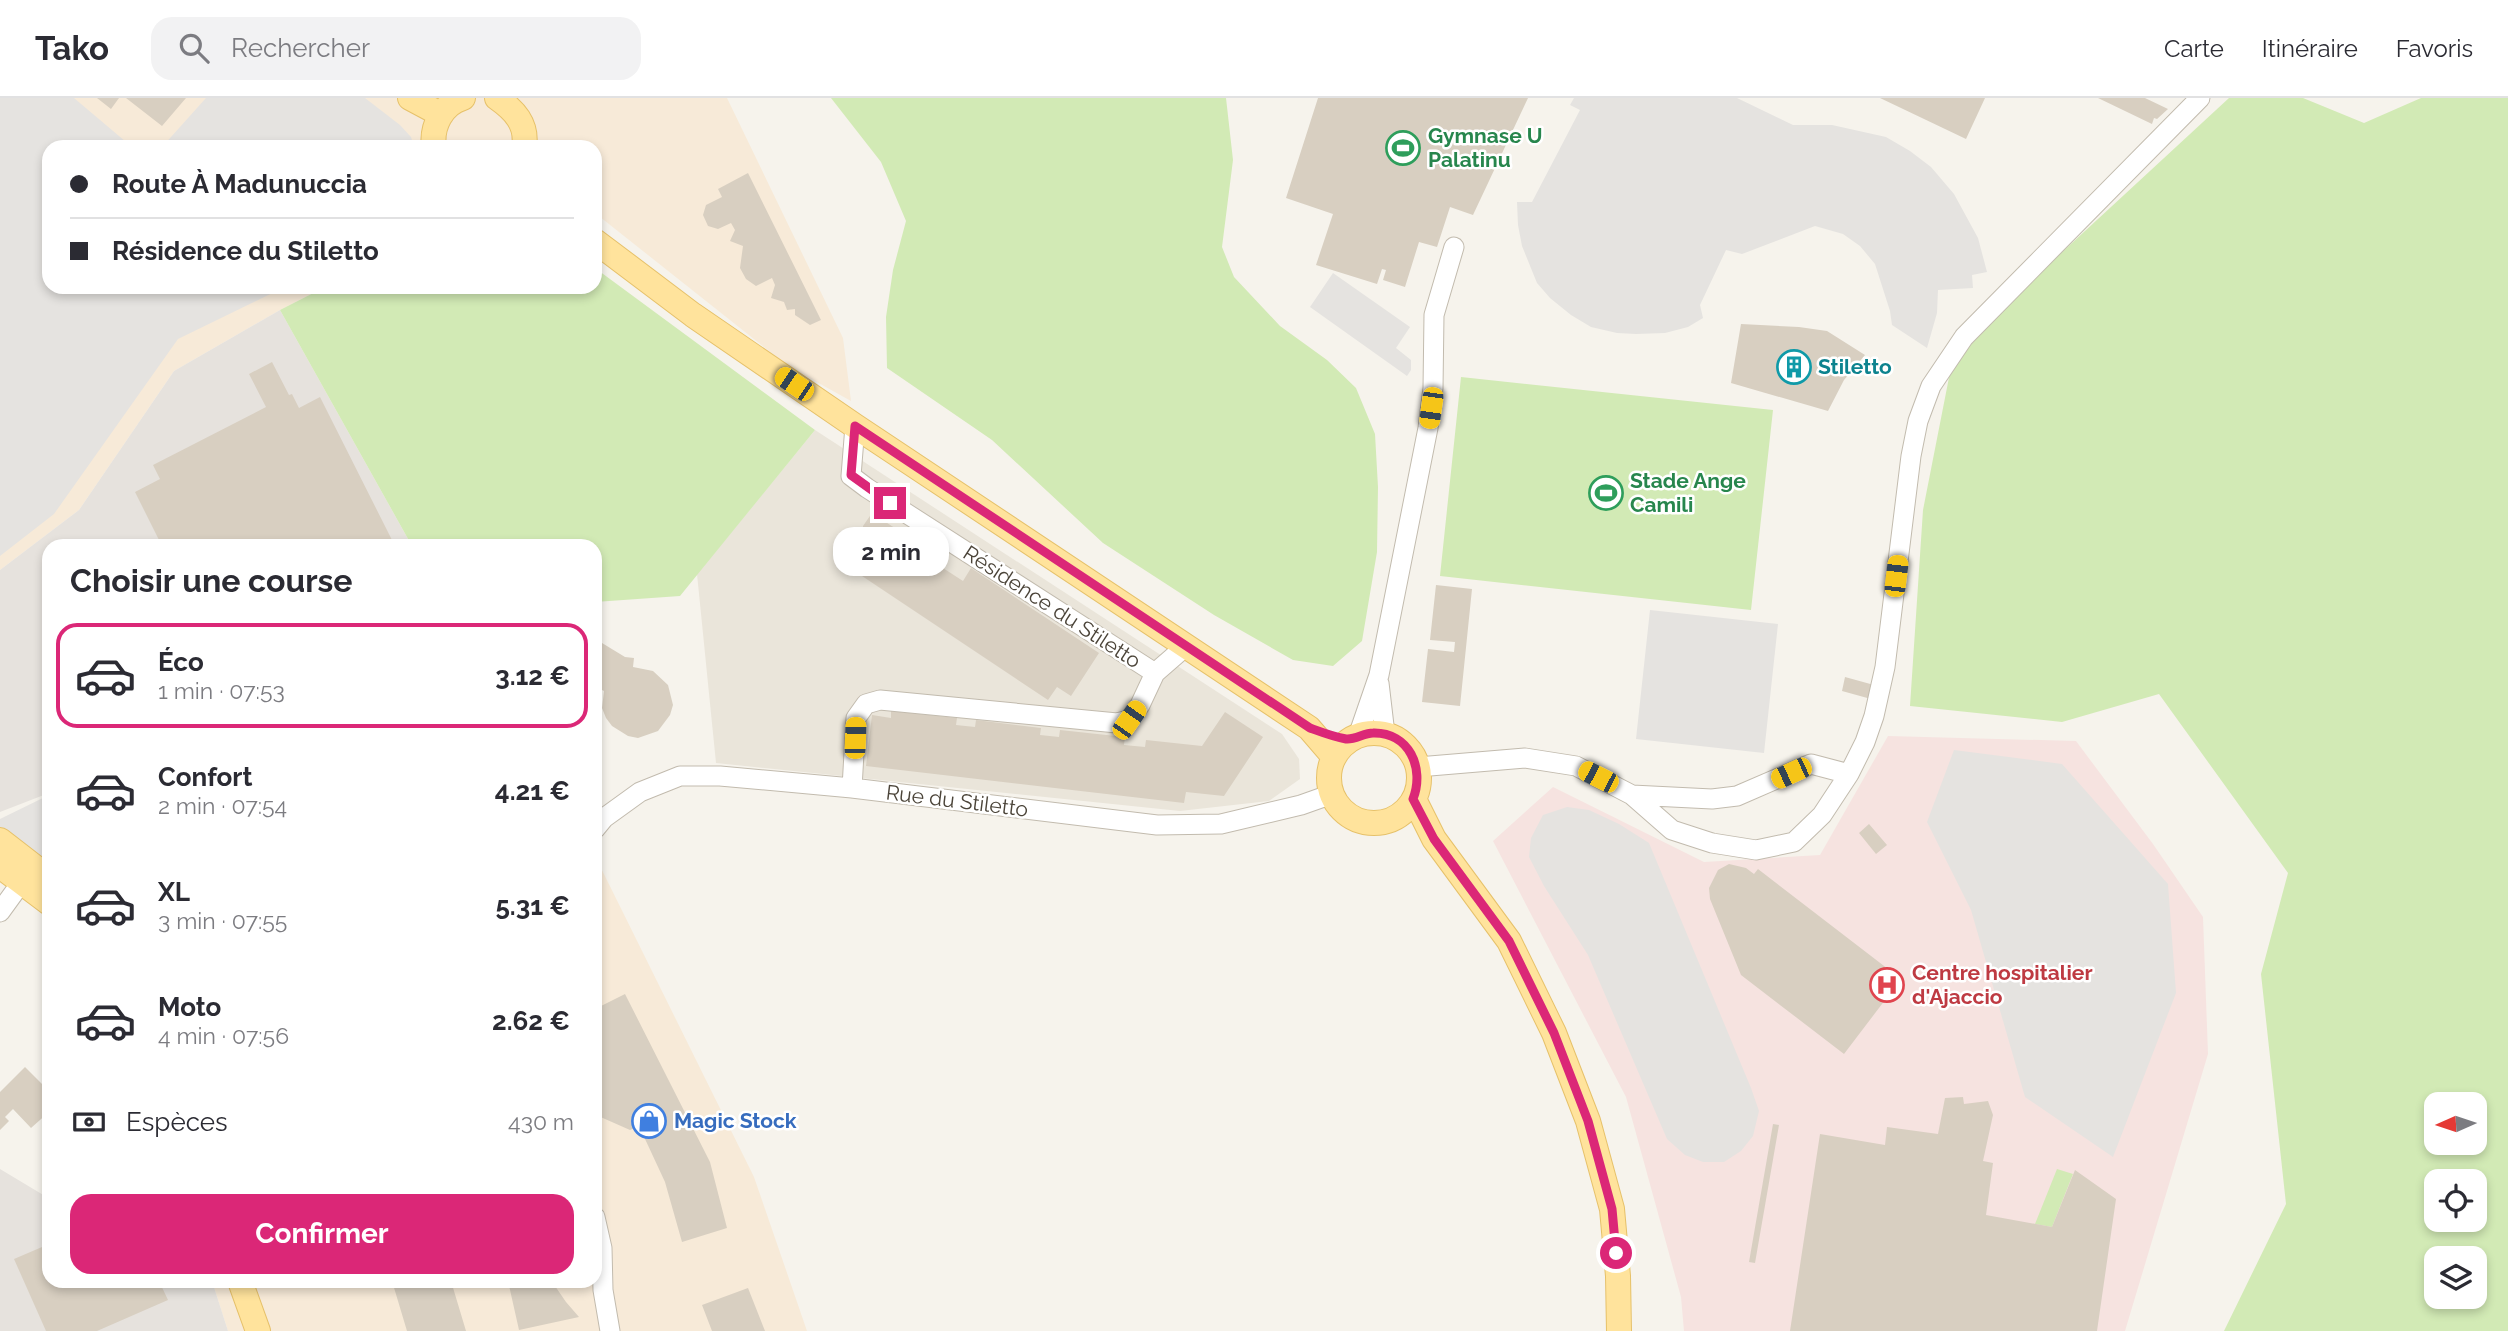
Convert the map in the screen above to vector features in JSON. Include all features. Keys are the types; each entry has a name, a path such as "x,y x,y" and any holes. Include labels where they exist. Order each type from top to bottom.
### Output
{"main road":[{"path":"410,98 440,114"},
{"path":"433,140 432,135 440,114 457,99 463,98"},
{"path":"497,98 512,108 522,124 523,140"},
{"path":"602,246 692,315 855,426 1310,728 1347,744"},
{"path":"1371,733 1385,734 1406,746 1418,767 1419,778 1413,799 1405,810 1394,818 1365,822 1350,816 1339,807 1329,782 1347,744 1371,733"},
{"path":"1413,799 1434,839 1509,941 1554,1033 1588,1121 1612,1209 1618,1276 1619,1331"},
{"path":"1394,818 1434,839"},
{"path":"0,841 34,875"},
{"path":"0,866 34,875"},
{"path":"243,1288 258,1331"}],"street":[{"path":"1418,767 1525,758 1577,766 1632,795 1672,830 1712,843 1756,850 1794,842 1822,815 1849,774 1866,742 1874,716 1885,667 1911,456 1918,421 1931,386 1964,337 2200,98"},
{"path":"1347,744 1379,675 1428,428 1433,388 1434,315 1454,247"},
{"name":"Résidence du Stiletto","path":"855,426 851,475 867,488 1155,673 1186,646"},
{"path":"852,788 856,718 866,704 880,700 1117,723 1129,720 1140,705 1155,673"},
{"path":"1379,675 1385,734"},
{"path":"1632,795 1712,799 1737,796 1811,764 1849,774"},
{"name":"Rue du Stiletto","path":"602,820 640,792 680,776 720,776 852,788 1157,825 1222,824 1301,805 1332,794"},
{"path":"0,912 34,875"},
{"path":"602,1248 603,1290 610,1331"}],"shaded area":[{"path":"0,98 727,98 843,338 851,401 788,366 602,219 602,140 42,140 42,294 311,294 174,371 79,510 0,570"},
{"path":"0,98 74,98 124,140 42,140 42,294 271,294 178,339 54,514 0,556"},
{"path":"206,98 365,98 400,125 412,140 168,140"},
{"path":"1574,98 1737,98 1793,125 1832,125 1886,137 1931,167 1954,194 1978,238 1987,272 1972,275 1973,288 1938,290 1937,313 1927,348 1892,325 1875,264 1860,246 1843,234 1815,226 1742,254 1726,250 1700,305 1703,318 1688,327 1665,333 1636,334 1591,327 1550,298 1537,283 1522,246 1518,225 1517,202 1532,202 1580,110 1570,105"},
{"path":"1333,273 1410,327 1396,348 1411,360 1411,370 1407,376 1310,307"},
{"path":"280,310 408,539 42,539 42,796 0,812 0,570 79,510 174,371"},
{"path":"815,430 1282,734 1299,759 1300,779 1269,801 1180,811 716,763 697,574"},
{"path":"1650,610 1778,624 1764,753 1636,739"},
{"name":"Centre hospitalier d'Ajaccio","path":"1888,736 2076,741 2153,844 2203,917 2208,1054 2125,1331 1684,1331 1681,1297 1626,1097 1493,841 1553,787 1704,862 1820,855"},
{"path":"1954,750 2062,764 2168,884 2176,993 2113,1157 2025,1097 1971,910 1927,822"},
{"path":"42,798 42,863 0,831 0,819"},
{"path":"1567,807 1589,810 1619,824 1649,843 1759,1111 1753,1136 1741,1151 1724,1162 1703,1162 1685,1155 1667,1139 1588,955 1544,886 1529,857 1531,838 1543,815"},
{"path":"602,870 754,1177 807,1331 228,1331 214,1288 602,1288"},
{"path":"0,1169 42,1194 42,1288 214,1288 228,1331 0,1331"}],"green space":[{"path":"831,98 1226,98 1233,160 1222,247 1234,277 1280,326 1327,360 1356,388 1375,434 1378,487 1377,552 1362,641 1333,666 1293,660 1214,615 1103,543 992,440 887,368 886,317 893,270 906,221 881,162"},
{"path":"2229,98 2303,98 2364,123 2421,98 2508,98 2508,1331 2224,1331 2286,1204 2261,974 2288,873 2159,694 2062,722 1910,706 1923,510 1954,352"},
{"path":"602,273 815,430 680,596 602,602 602,539 408,539 280,310 311,294 602,294"},
{"name":"Stade Ange Camili","path":"1461,377 1773,410 1751,610 1440,576"},
{"path":"2057,1169 2073,1174 2052,1227 2035,1224"}],"building":[{"path":"97,98 119,98 111,109"},
{"path":"126,98 186,98 162,126"},
{"name":"Gymnase U Palatinu","path":"1318,98 1528,98 1473,215 1450,207 1437,247 1419,242 1405,287 1383,280 1386,270 1382,269 1377,284 1316,265 1333,214 1286,198"},
{"path":"1880,98 1985,98 1966,139"},
{"path":"2098,98 2145,98 2168,109 2157,119 2154,118 2152,124"},
{"path":"748,173 821,320 810,325 795,315 795,309 787,310 784,302 771,298 775,285 772,278 756,286 746,279 740,268 743,246 730,241 735,230 731,223 718,229 708,226 703,215 706,205 722,197 718,189"},
{"name":"Stiletto","path":"1741,324 1827,331 1865,355 1844,380 1828,411 1731,383"},
{"path":"272,362 299,408 320,397 391,539 158,539 135,492 160,479 153,465 266,407 249,374"},
{"path":"872,513 919,544 915,550 963,581 971,568 1099,653 1071,696 1057,687 1048,700 856,572 866,558 863,555 863,526"},
{"path":"1436,585 1472,589 1460,706 1422,702 1428,649 1454,652 1455,642 1430,640"},
{"path":"602,643 625,657 634,658 633,667 653,671 668,685 673,705 670,715 658,731 638,738 628,736 612,726 606,718 602,708"},
{"path":"1845,677 1874,685 1871,699 1842,691"},
{"path":"891,711 957,718 956,725 975,727 976,720 1041,728 1040,735 1059,737 1060,730 1125,737 1124,745 1145,747 1146,740 1202,746 1225,712 1263,737 1224,796 1186,792 1184,803 866,766 872,715 891,718"},
{"path":"1869,824 1887,845 1876,854 1859,833"},
{"path":"1729,864 1746,868 1754,874 1758,869 1901,979 1844,1054 1741,975 1710,899 1709,888 1718,870"},
{"name":"Magic Stock","path":"625,994 710,1162 727,1228 682,1242 665,1182 639,1126 630,1130 602,1118 602,1006"},
{"path":"25,1067 42,1084 42,1118 31,1128 13,1109 5,1117 9,1121 0,1130 0,1092"},
{"path":"1963,1097 1964,1104 1988,1101 1993,1115 1983,1161 1993,1163 1986,1215 2052,1227 2075,1170 2116,1199 2097,1331 1790,1331 1820,1134 1885,1145 1887,1127 1938,1134 1945,1098"},
{"path":"1773,1124 1779,1125 1755,1263 1749,1262"},
{"path":"42,1247 42,1288 162,1288 168,1300 97,1331 46,1331 14,1259"},
{"path":"394,1288 453,1288 466,1331 407,1331"},
{"path":"510,1288 556,1288 579,1317 519,1330"},
{"path":"748,1288 765,1331 712,1331 702,1305"}],"place":[{"name":"Gymnase U Palatinu","path":"1403,148"},
{"name":"Stiletto","path":"1794,367"},
{"name":"Stade Ange Camili","path":"1606,493"},
{"name":"Centre hospitalier d'Ajaccio","path":"1887,985"},
{"name":"Magic Stock","path":"649,1121"}],"route":[{"path":"890,503 851,475 855,426 1310,728 1349,740 1371,733 1385,734 1406,746 1418,767 1419,778 1413,799 1434,839 1509,941 1554,1033 1588,1121 1612,1209 1616,1253"}]}
